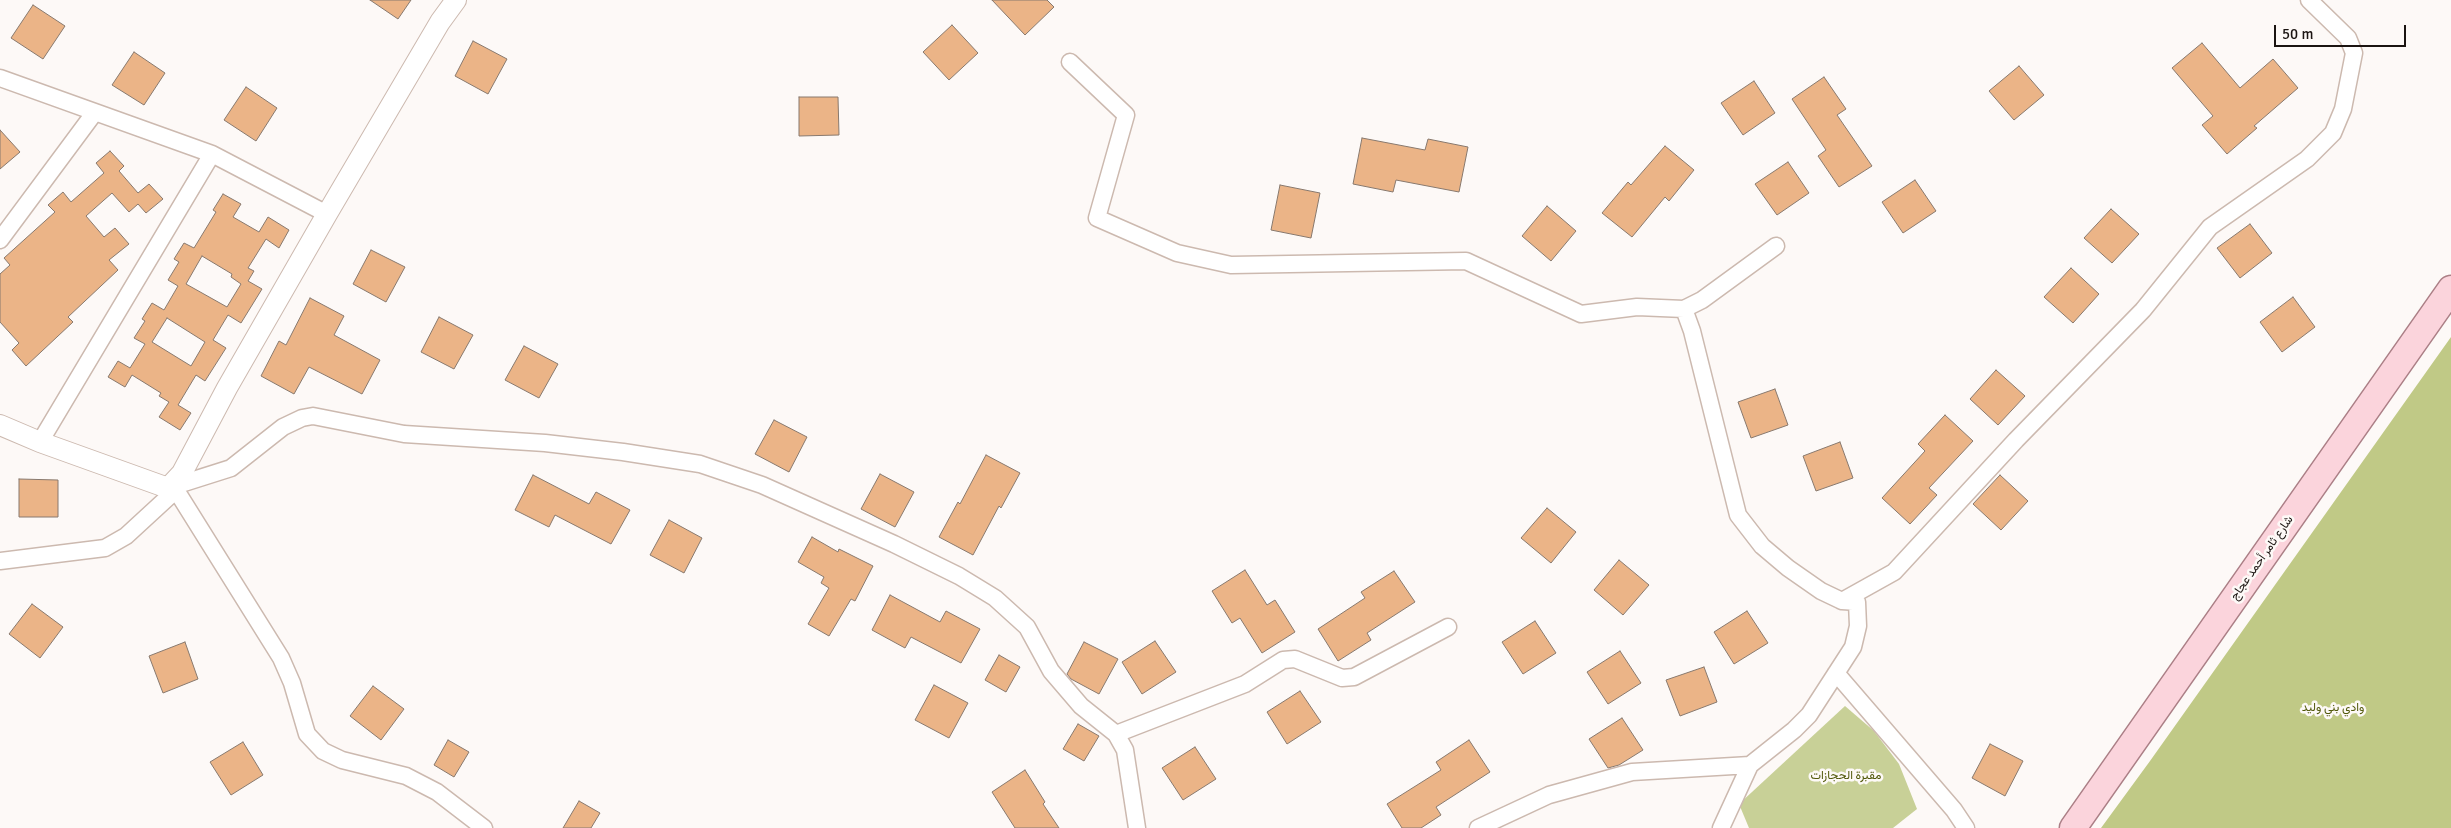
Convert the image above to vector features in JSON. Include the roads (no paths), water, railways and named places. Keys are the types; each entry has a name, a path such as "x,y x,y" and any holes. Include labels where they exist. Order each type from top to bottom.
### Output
{"main road":[{"name":"شارع ثامر أحمد عجاج","path":"2072,828 2451,289"}],"street":[{"path":"0,562 106,548 126,536 172,489 227,388 327,214 440,22 456,0"},
{"path":"1842,602 1894,572 2016,440 2143,310 2210,227 2307,159 2333,133 2343,109 2354,53 2348,38 2309,0"},
{"path":"1070,62 1126,115 1097,218 1177,253 1231,265 1466,261 1582,314 1637,307 1684,309 1702,300 1776,246"},
{"path":"0,78 212,154 327,214"},
{"path":"0,240 95,112"},
{"path":"40,442 212,154"},
{"path":"1684,309 1692,331 1738,515 1762,546 1788,568 1821,592 1842,602 1857,602 1858,626 1853,647 1809,715 1794,730 1750,765 1721,828"},
{"path":"172,489 232,468 283,427 302,418 313,416 404,434 545,443 700,464 762,485 894,544 959,576 995,598 1027,627 1051,671 1081,706 1116,734 1125,750 1137,828"},
{"path":"0,425 40,442 172,489 281,658 292,683 306,734 323,752 342,760 406,776 437,792 484,828"},
{"path":"1116,734 1244,684 1283,660 1295,659 1342,678 1354,677 1448,626"},
{"path":"1836,673 1954,810 1966,828"},
{"path":"1478,828 1549,795 1632,772 1750,765"}],"park label":[{"name":"وادي بني وليد","path":"2333,708"},
{"name":"مقبرة الحجازات","path":"1846,776"}]}
